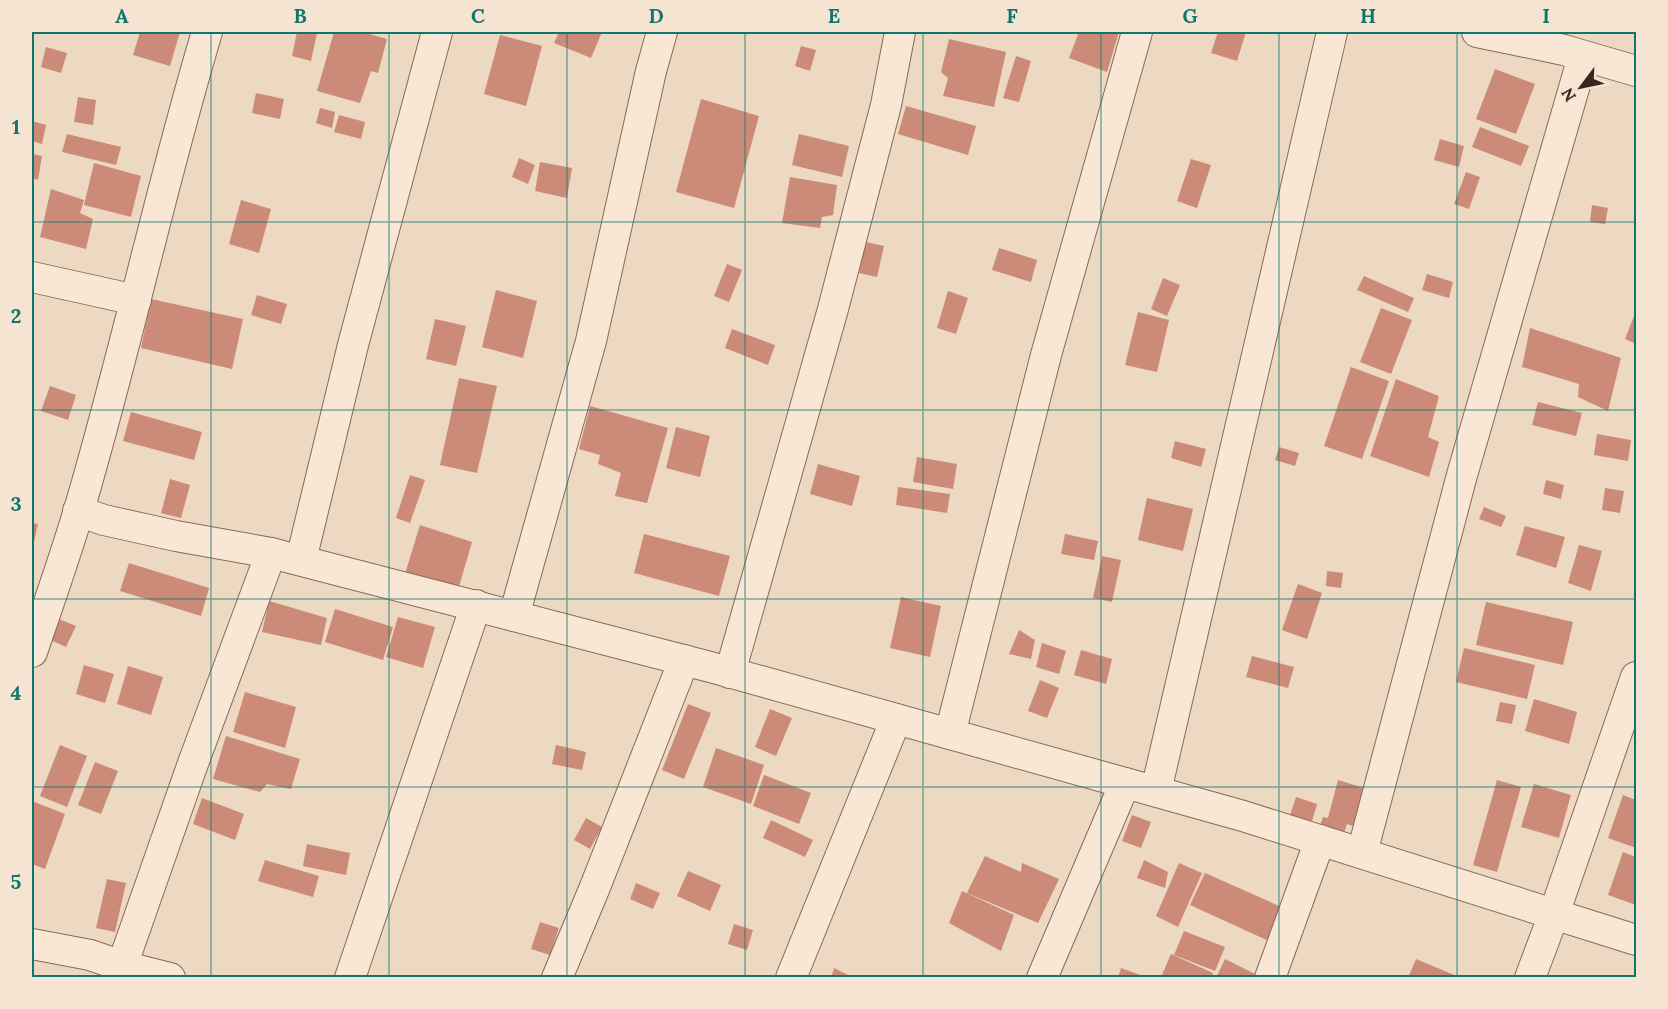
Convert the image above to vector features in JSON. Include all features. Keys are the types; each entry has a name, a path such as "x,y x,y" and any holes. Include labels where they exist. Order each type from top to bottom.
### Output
{"street":[{"path":"32,652 78,511 136,300 187,99 207,32"},
{"path":"301,560 353,345 437,32"},
{"path":"514,616 591,341 651,71 662,32"},
{"path":"730,672 833,309 886,105 900,32"},
{"path":"950,734 1046,355 1137,32"},
{"path":"1156,791 1332,32"},
{"path":"1477,32 1572,46 1636,71"},
{"path":"1362,853 1466,464 1572,46"},
{"path":"32,277 136,300"},
{"path":"78,511 104,520 176,536 301,560 730,672 1156,791 1362,853 1636,940"},
{"path":"122,966 192,766 271,553"},
{"path":"350,978 476,605"},
{"path":"556,978 595,887 684,660"},
{"path":"1530,978 1636,677"},
{"path":"791,978 896,719"},
{"path":"1042,978 1125,783"},
{"path":"1270,978 1320,840"},
{"path":"32,944 85,966 122,966 170,978"}],"building":[{"path":"140,32 180,32 170,66 133,55"},
{"path":"297,32 317,33 311,61 292,56"},
{"path":"334,32 362,32 387,39 378,73 371,71 360,103 317,91"},
{"path":"559,32 602,32 591,58 554,43"},
{"path":"1079,32 1119,32 1107,72 1069,58"},
{"path":"1218,32 1246,32 1237,61 1211,53"},
{"path":"500,35 542,46 526,106 484,94"},
{"path":"949,39 1006,52 994,107 943,96 948,78 941,72"},
{"path":"801,46 816,50 810,71 795,66"},
{"path":"46,47 67,53 61,73 41,67"},
{"path":"1016,56 1031,61 1019,102 1003,98"},
{"path":"1495,69 1535,84 1516,134 1476,119"},
{"path":"256,93 284,99 280,119 252,113"},
{"path":"78,97 96,100 93,125 74,122"},
{"path":"701,99 759,116 734,208 676,192"},
{"path":"906,106 976,126 968,155 898,134"},
{"path":"320,108 335,112 332,128 316,123"},
{"path":"339,115 365,122 361,139 334,132"},
{"path":"32,121 46,125 42,144 32,141"},
{"path":"1480,127 1529,146 1521,166 1472,147"},
{"path":"67,134 121,147 116,165 62,152"},
{"path":"799,134 849,146 842,177 792,165"},
{"path":"1440,139 1464,146 1459,167 1434,160"},
{"path":"32,154 42,156 38,180 32,178"},
{"path":"519,158 535,165 528,184 512,177"},
{"path":"1191,159 1211,165 1197,208 1177,201"},
{"path":"540,162 572,168 567,198 535,191"},
{"path":"94,163 141,176 131,217 84,205"},
{"path":"1466,172 1480,177 1469,209 1454,204"},
{"path":"790,177 837,185 833,215 822,217 820,228 782,223"},
{"path":"51,189 84,200 80,213 93,219 86,249 40,237"},
{"path":"241,200 271,209 259,253 229,244"},
{"path":"1592,205 1608,208 1605,224 1590,222"},
{"path":"866,242 884,246 877,277 859,273"},
{"path":"999,248 1037,260 1031,282 992,270"},
{"path":"727,264 742,270 729,302 714,296"},
{"path":"1427,274 1453,282 1449,298 1422,290"},
{"path":"1364,276 1414,298 1408,312 1357,290"},
{"path":"1163,278 1180,285 1167,316 1151,309"},
{"path":"496,290 537,301 523,358 482,347"},
{"path":"948,291 968,298 956,334 937,328"},
{"path":"257,295 287,304 281,324 251,315"},
{"path":"151,299 243,319 232,369 141,348"},
{"path":"1381,308 1412,320 1391,374 1360,362"},
{"path":"1636,311 1636,344 1625,339"},
{"path":"1138,312 1169,320 1157,372 1125,365"},
{"path":"435,319 466,326 456,366 426,359"},
{"path":"1530,328 1621,358 1608,411 1578,397 1579,384 1522,367"},
{"path":"732,329 775,345 768,365 725,348"},
{"path":"1351,367 1389,381 1362,459 1324,446"},
{"path":"459,378 497,386 477,473 440,465"},
{"path":"1396,379 1439,396 1428,437 1439,442 1429,477 1370,456"},
{"path":"50,386 76,395 68,420 41,411"},
{"path":"1538,402 1582,413 1576,436 1532,425"},
{"path":"590,406 668,428 647,503 615,496 621,473 598,464 600,455 579,449"},
{"path":"131,412 202,432 194,460 123,441"},
{"path":"676,427 710,436 700,477 666,468"},
{"path":"1597,434 1631,440 1628,461 1594,455"},
{"path":"1175,441 1206,449 1201,467 1171,458"},
{"path":"1279,447 1299,453 1295,466 1275,460"},
{"path":"917,457 957,464 953,489 913,482"},
{"path":"818,464 860,476 852,506 810,494"},
{"path":"410,475 425,480 410,523 396,518"},
{"path":"170,479 190,485 181,518 161,513"},
{"path":"1546,480 1564,485 1561,499 1543,494"},
{"path":"898,487 950,494 947,513 896,505"},
{"path":"1605,488 1624,491 1620,513 1602,510"},
{"path":"1147,498 1193,509 1183,551 1138,540"},
{"path":"1484,507 1506,516 1501,527 1479,519"},
{"path":"32,523 38,524 32,551"},
{"path":"420,525 472,542 458,590 405,574"},
{"path":"1525,526 1565,537 1556,568 1516,555"},
{"path":"644,534 730,556 719,596 634,573"},
{"path":"1065,534 1098,541 1094,560 1061,554"},
{"path":"1579,545 1602,551 1591,591 1568,583"},
{"path":"1102,556 1121,560 1112,602 1093,598"},
{"path":"129,563 209,588 201,616 120,591"},
{"path":"1327,571 1343,573 1341,588 1326,586"},
{"path":"1298,584 1322,593 1307,639 1282,630"},
{"path":"901,597 941,606 930,657 890,648"},
{"path":"269,601 327,618 321,645 262,632"},
{"path":"1486,602 1573,622 1563,665 1476,645"},
{"path":"335,609 393,627 383,660 325,642"},
{"path":"54,617 76,626 66,647 44,637"},
{"path":"398,617 435,627 423,668 386,657"},
{"path":"1019,630 1035,640 1031,659 1009,654"},
{"path":"1042,643 1066,651 1059,674 1036,667"},
{"path":"1464,648 1535,665 1527,699 1456,682"},
{"path":"1081,650 1112,659 1106,684 1074,675"},
{"path":"1252,656 1294,667 1288,688 1246,677"},
{"path":"84,665 114,674 105,703 76,694"},
{"path":"128,666 163,677 151,715 117,704"},
{"path":"1040,680 1059,688 1047,718 1028,711"},
{"path":"245,692 296,707 285,748 233,732"},
{"path":"1534,699 1577,712 1569,744 1525,731"},
{"path":"1500,702 1516,705 1512,724 1496,721"},
{"path":"688,704 711,713 684,779 662,770"},
{"path":"770,709 792,718 776,756 755,747"},
{"path":"226,736 300,759 291,789 267,784 260,792 213,779"},
{"path":"60,745 87,756 67,807 40,796"},
{"path":"556,745 586,752 582,770 552,764"},
{"path":"716,748 764,765 751,804 703,787"},
{"path":"95,762 118,771 101,814 78,805"},
{"path":"764,775 811,793 799,824 753,806"},
{"path":"1338,780 1364,788 1353,826 1347,824 1341,842 1317,835 1323,817 1328,818"},
{"path":"1497,780 1521,787 1497,872 1473,865"},
{"path":"1534,784 1571,795 1559,838 1521,827"},
{"path":"1623,795 1636,800 1636,848 1608,838"},
{"path":"1296,797 1317,804 1310,828 1288,821"},
{"path":"202,798 244,814 235,840 193,824"},
{"path":"32,801 65,814 45,869 32,864"},
{"path":"1132,815 1151,822 1141,848 1122,841"},
{"path":"586,818 602,827 590,849 574,840"},
{"path":"771,820 813,840 805,857 763,838"},
{"path":"307,844 350,853 346,875 303,866"},
{"path":"1623,852 1636,857 1636,905 1608,895"},
{"path":"985,856 1021,872 1022,863 1059,879 1038,923 967,893"},
{"path":"265,860 319,876 313,897 258,881"},
{"path":"1144,860 1168,872 1165,888 1137,878"},
{"path":"1179,863 1202,873 1178,927 1156,916"},
{"path":"688,871 721,885 710,911 677,896"},
{"path":"1205,873 1288,910 1273,943 1190,905"},
{"path":"107,879 126,883 115,932 96,928"},
{"path":"636,883 660,893 653,909 630,899"},
{"path":"962,891 1014,915 1001,951 949,923"},
{"path":"540,922 559,928 550,955 531,949"},
{"path":"734,924 753,930 747,950 728,944"},
{"path":"1184,931 1225,947 1215,971 1174,955"},
{"path":"1171,954 1213,973 1211,978 1169,978 1162,975"},
{"path":"1225,959 1263,978 1216,978"},
{"path":"1416,959 1459,977 1459,978 1408,978"},
{"path":"834,968 854,978 831,978"},
{"path":"1121,968 1146,977 1146,978 1118,978"}]}
